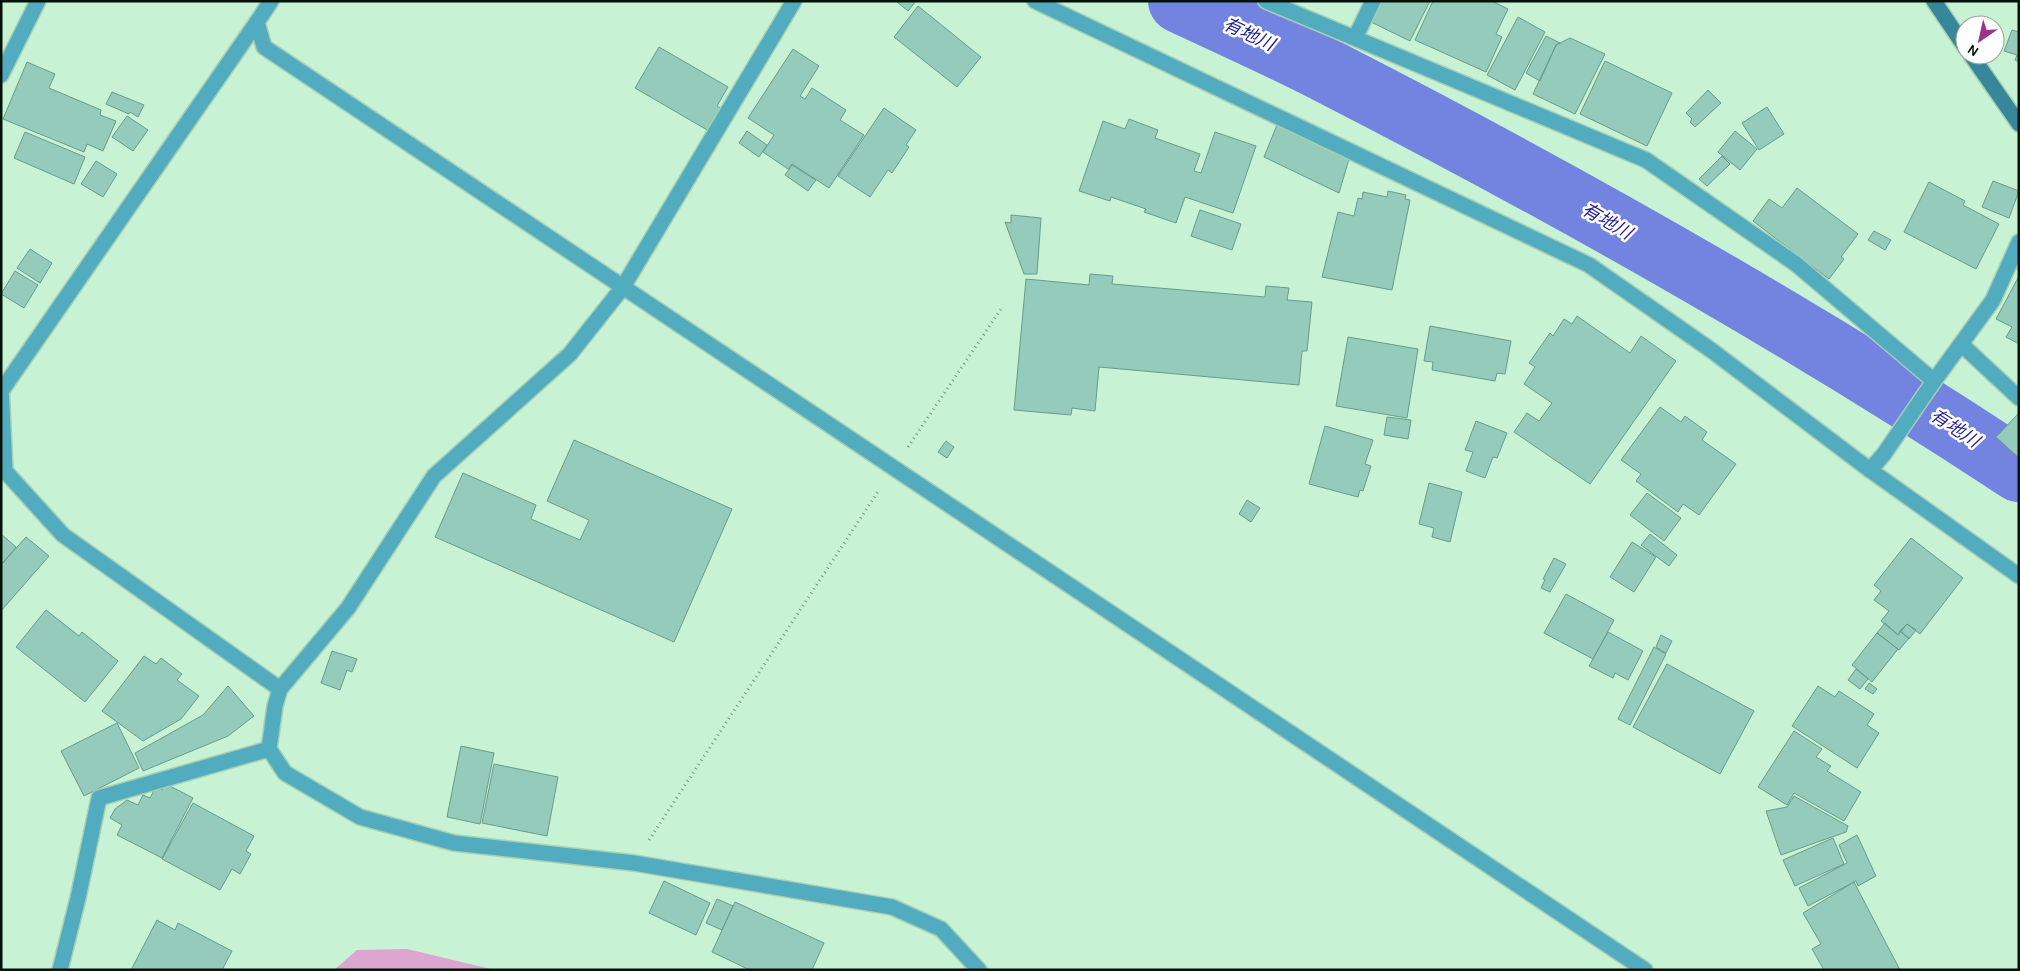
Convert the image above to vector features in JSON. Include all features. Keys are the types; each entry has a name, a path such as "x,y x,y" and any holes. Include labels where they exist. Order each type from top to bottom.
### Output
{"main road":[{"path":"1934,1 1955,32"},
{"path":"1978,65 2019,124"}],"street":[{"path":"1,75 38,1"},
{"path":"2,390 271,1"},
{"path":"794,1 623,287 570,354 434,476 348,608 280,689 275,706 269,749 285,773 360,817 454,843 634,863 892,907 941,929 979,970"},
{"path":"1035,1 1589,265 1711,350 1870,470 2019,576"},
{"path":"1266,1 1646,160 1796,264 1934,381"},
{"path":"1355,38 1373,1"},
{"path":"257,22 264,47 1645,970"},
{"path":"1870,470 1884,454 1993,300 2019,242"},
{"path":"1961,344 2019,398"},
{"path":"1,386 5,471 62,535 280,689"},
{"path":"60,970 78,898 99,798 269,749"}],"path":[{"path":"634,863 894,467 1003,306"}],"shaded area":[{"path":"407,949 495,970 334,970 357,950"}],"building":[{"path":"896,1 916,1 908,11"},
{"path":"1381,1 1430,1 1410,41 1371,22"},
{"path":"1433,1 1492,1 1508,9 1496,34 1502,37 1486,72 1415,40"},
{"path":"918,6 981,57 957,87 894,37"},
{"path":"1518,17 1545,32 1515,90 1487,75"},
{"path":"2012,30 2019,32 2019,62 2015,60 2017,55 2005,51"},
{"path":"1546,36 1560,43 1556,45 1540,81 1526,73"},
{"path":"1570,38 1605,54 1575,114 1533,94 1556,45"},
{"path":"659,47 728,87 717,106 722,109 709,131 635,88"},
{"path":"793,49 819,66 800,96 805,99 812,88 846,110 840,120 864,135 829,188 792,164 788,169 763,152 774,135 748,118"},
{"path":"1605,61 1672,93 1647,146 1580,114"},
{"path":"27,62 55,74 49,88 101,110 100,115 116,121 103,151 87,144 84,152 3,119"},
{"path":"1708,90 1721,103 1695,127 1690,122 1692,119 1686,113"},
{"path":"112,92 144,105 138,117 130,112 129,114 106,104"},
{"path":"1767,107 1784,134 1759,150 1742,123"},
{"path":"884,108 916,130 906,145 909,147 892,173 888,170 870,197 838,176"},
{"path":"127,116 148,130 133,151 112,137"},
{"path":"1129,119 1158,130 1155,138 1200,154 1194,171 1201,173 1215,132 1256,146 1233,213 1185,197 1176,223 1144,212 1146,209 1111,197 1110,201 1079,191 1103,121 1125,129"},
{"path":"1277,125 1349,159 1339,193 1264,157"},
{"path":"747,131 767,145 759,157 739,143"},
{"path":"1735,131 1757,149 1740,170 1718,152"},
{"path":"25,132 85,157 74,184 14,158"},
{"path":"1722,156 1730,164 1707,186 1699,179"},
{"path":"96,161 117,174 103,197 81,184"},
{"path":"792,165 816,180 808,191 785,175"},
{"path":"1993,181 2019,191 2009,218 1982,207"},
{"path":"1929,182 1965,201 1963,205 1999,224 1976,269 1904,232"},
{"path":"1797,188 1858,234 1841,257 1844,259 1829,279 1753,221 1769,199 1782,208"},
{"path":"1388,191 1406,195 1405,199 1410,200 1392,290 1322,277 1338,212 1354,216 1358,198 1362,199 1363,192 1387,197"},
{"path":"1200,210 1241,224 1232,250 1191,236"},
{"path":"1011,215 1041,218 1037,274 1024,274 1005,222 1011,223"},
{"path":"1874,231 1891,240 1885,250 1868,240"},
{"path":"30,249 52,263 40,283 17,268"},
{"path":"15,271 38,285 24,308 1,294"},
{"path":"1090,274 1113,276 1112,284 1265,297 1266,286 1289,288 1287,300 1312,302 1307,351 1302,351 1299,385 1099,367 1095,411 1072,408 1071,415 1014,410 1026,279 1089,285"},
{"path":"2019,276 2019,344 2006,337 2012,327 1996,319"},
{"path":"1577,316 1630,353 1641,336 1676,361 1590,484 1514,432 1527,413 1539,421 1552,403 1524,384 1535,367 1529,363 1550,333 1553,336 1564,319 1572,324"},
{"path":"1430,326 1511,341 1505,374 1497,373 1495,381 1432,370 1433,362 1424,361"},
{"path":"1348,337 1418,349 1407,418 1336,406"},
{"path":"1660,407 1681,422 1685,416 1707,432 1702,440 1736,464 1699,515 1683,504 1678,512 1636,481 1641,474 1621,460"},
{"path":"2019,413 2019,458 1996,437"},
{"path":"1387,417 1411,420 1408,439 1384,435"},
{"path":"1476,421 1507,433 1497,458 1493,457 1485,478 1466,471 1473,452 1465,450"},
{"path":"1325,426 1373,440 1365,464 1371,466 1363,491 1360,490 1358,497 1309,484"},
{"path":"574,440 732,509 674,642 435,537 463,473 536,505 531,519 580,540 589,520 547,501"},
{"path":"946,441 954,447 947,458 938,452"},
{"path":"1429,483 1462,492 1450,542 1432,537 1434,528 1419,524"},
{"path":"1647,493 1681,518 1664,541 1630,515"},
{"path":"1247,500 1260,508 1251,522 1239,514"},
{"path":"1,534 16,547 1,565"},
{"path":"1650,534 1677,555 1669,566 1641,545"},
{"path":"26,537 49,556 1,611 1,565"},
{"path":"1911,538 1963,578 1920,634 1907,624 1898,635 1881,621 1889,611 1874,600 1881,591 1874,585"},
{"path":"1632,542 1656,557 1634,592 1610,577"},
{"path":"1554,558 1566,564 1550,592 1541,588 1545,580 1543,579"},
{"path":"1566,594 1614,620 1593,659 1544,633"},
{"path":"46,610 79,636 82,632 118,661 85,702 16,647"},
{"path":"1885,623 1898,635 1900,631 1909,638 1899,650 1877,633"},
{"path":"1907,624 1916,630 1909,639 1900,631"},
{"path":"1608,632 1643,651 1628,680 1615,673 1613,678 1589,666"},
{"path":"1877,633 1898,649 1872,682 1852,665"},
{"path":"1661,635 1672,641 1666,653 1656,647"},
{"path":"1654,647 1666,654 1630,725 1618,719"},
{"path":"332,651 357,659 352,672 347,670 340,690 321,683"},
{"path":"144,656 156,664 161,658 182,674 177,680 199,696 181,719 143,741 102,711"},
{"path":"1667,664 1754,711 1720,774 1633,727"},
{"path":"1856,669 1868,679 1860,689 1848,680"},
{"path":"1869,683 1877,689 1873,694 1865,689"},
{"path":"228,686 254,716 228,736 143,771 135,753 203,715"},
{"path":"1818,686 1835,697 1839,691 1874,714 1867,725 1879,733 1857,768 1792,726"},
{"path":"117,723 139,768 84,796 61,751"},
{"path":"1794,731 1822,749 1816,757 1831,766 1827,771 1861,792 1844,821 1794,793 1787,805 1758,787"},
{"path":"461,746 494,753 480,824 447,817"},
{"path":"494,764 558,777 547,836 482,823"},
{"path":"166,784 193,798 162,858 117,835 122,825 110,818 115,809 127,800 138,805 143,795 150,798 156,787 162,790"},
{"path":"1794,796 1848,826 1846,832 1781,855 1766,811 1787,807"},
{"path":"193,803 254,836 246,851 251,854 240,874 232,869 220,890 162,859"},
{"path":"1857,835 1876,876 1858,886 1856,881 1808,906 1799,888 1847,863 1839,845"},
{"path":"1833,838 1844,864 1795,886 1783,860"},
{"path":"664,881 710,903 696,935 649,913"},
{"path":"1854,882 1900,970 1824,970 1812,949 1821,944 1803,913"},
{"path":"717,899 733,906 722,930 706,923"},
{"path":"735,902 824,943 812,970 750,970 712,952"},
{"path":"157,920 175,930 178,923 232,951 222,970 131,970"}],"waterway":[{"name":"有地川","path":"1180,1 1333,74 1595,214 1852,364 2019,470"}]}
